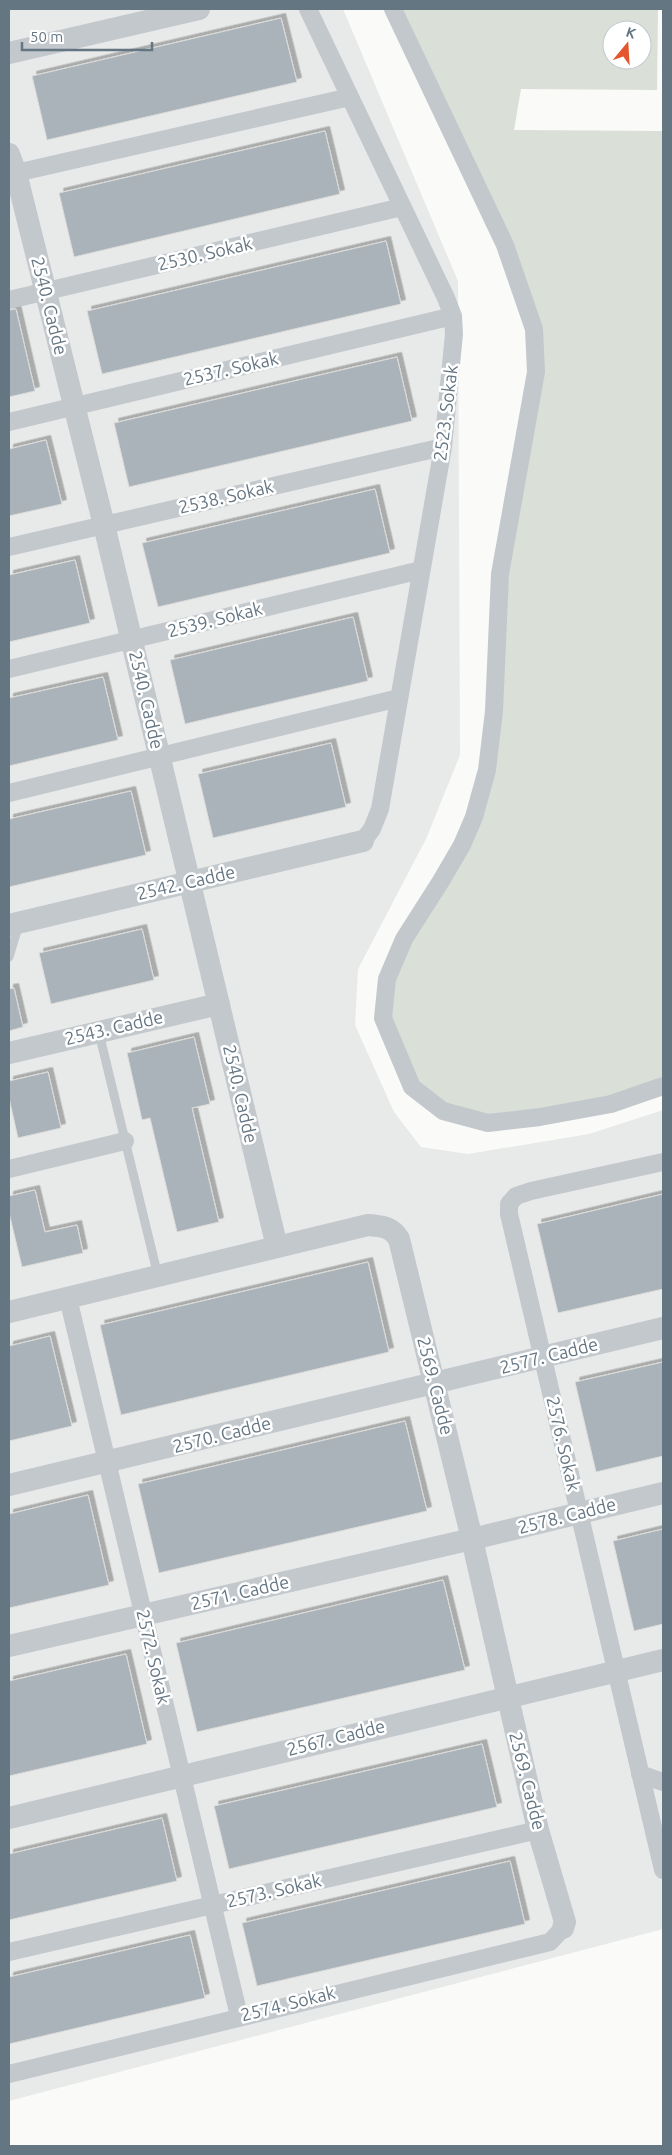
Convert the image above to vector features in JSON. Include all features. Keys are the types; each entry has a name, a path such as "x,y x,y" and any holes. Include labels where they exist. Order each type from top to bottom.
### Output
{"street":[{"path":"9,52 132,16 199,9"},
{"name":"2523. Sokak","path":"308,9 453,316 454,334 443,447 380,809 372,829 364,841"},
{"path":"393,9 505,245 534,329 536,372 500,574 494,711 487,770 474,817 462,845 404,939 387,979 383,1018 412,1087 443,1111 488,1124 611,1104 663,1086"},
{"path":"11,163 350,97"},
{"name":"2540. Cadde","path":"11,163 75,406 277,1247"},
{"name":"2530. Sokak","path":"9,300 402,207"},
{"name":"2537. Sokak","path":"9,422 453,316"},
{"name":"2538. Sokak","path":"9,547 443,447"},
{"name":"2539. Sokak","path":"9,669 422,570"},
{"path":"9,793 399,698"},
{"name":"2542. Cadde","path":"14,924 364,841"},
{"name":"2543. Cadde","path":"9,1053 219,1004"},
{"path":"9,1169 125,1141"},
{"name":"2576. Sokak","path":"663,1162 531,1190 516,1196 509,1204 508,1214 663,1870"},
{"name":"2569. Cadde","path":"9,1312 368,1225 383,1226 395,1232 399,1239 472,1539 506,1697 538,1830 565,1922 563,1928"},
{"name":"2572. Sokak","path":"68,1298 239,2016"},
{"name":"2577. Cadde","path":"434,1384 663,1328"},
{"name":"2570. Cadde","path":"9,1485 434,1384"},
{"name":"2578. Cadde","path":"472,1539 663,1493"},
{"name":"2571. Cadde","path":"9,1646 472,1539"},
{"name":"2567. Cadde","path":"9,1818 663,1660"},
{"path":"640,1774 663,1782"},
{"name":"2573. Sokak","path":"9,1952 538,1830"},
{"name":"2574. Sokak","path":"9,2074 239,2016 550,1942 563,1928"}],"lane":[{"path":"9,957 14,924"},
{"path":"99,1032 158,1276"}],"shaded area":[{"path":"9,9 343,9 458,281 460,755 426,839 358,969 355,1025 394,1112 421,1147 468,1154 589,1134 663,1110 663,1929 9,2101"},
{"path":"393,9 658,9 657,90 521,89 514,130 663,131 663,1086 488,1123 412,1087 383,1018 387,979 474,817 534,329"}],"building":[{"path":"281,18 297,82 47,140 32,76"},
{"path":"325,131 340,194 74,257 59,193"},
{"path":"386,241 401,304 102,374 87,311"},
{"path":"16,309 35,391 9,397 9,310"},
{"path":"397,357 412,421 129,487 114,423"},
{"path":"46,440 62,504 9,516 9,449"},
{"path":"375,489 390,553 158,607 142,543"},
{"path":"75,560 90,623 9,642 9,575"},
{"path":"353,617 368,681 185,724 170,660"},
{"path":"103,677 118,740 9,766 9,698"},
{"path":"331,743 346,807 213,838 198,774"},
{"path":"131,791 146,855 9,887 9,819"},
{"path":"142,929 154,980 51,1004 39,953"},
{"path":"14,988 23,1027 9,1031 9,989"},
{"path":"194,1037 210,1104 192,1108 219,1222 177,1232 150,1118 142,1120 127,1053"},
{"path":"48,1072 61,1128 18,1138 9,1098 9,1081"},
{"path":"35,1190 45,1232 77,1225 83,1253 22,1267 9,1213 9,1196"},
{"path":"663,1194 663,1289 558,1313 537,1224"},
{"path":"368,1262 389,1352 121,1415 100,1325"},
{"path":"50,1336 72,1426 9,1441 9,1346"},
{"path":"663,1362 663,1456 596,1472 575,1382"},
{"path":"405,1421 427,1511 159,1573 138,1484"},
{"path":"88,1495 109,1585 9,1608 9,1514"},
{"path":"663,1529 663,1624 634,1631 613,1541"},
{"path":"443,1580 465,1670 197,1732 176,1643"},
{"path":"126,1654 147,1744 9,1776 9,1681"},
{"path":"482,1744 497,1807 229,1869 214,1806"},
{"path":"162,1818 177,1881 9,1920 9,1854"},
{"path":"510,1861 525,1924 257,1986 242,1923"},
{"path":"190,1935 205,1998 9,2044 9,1977"}]}
